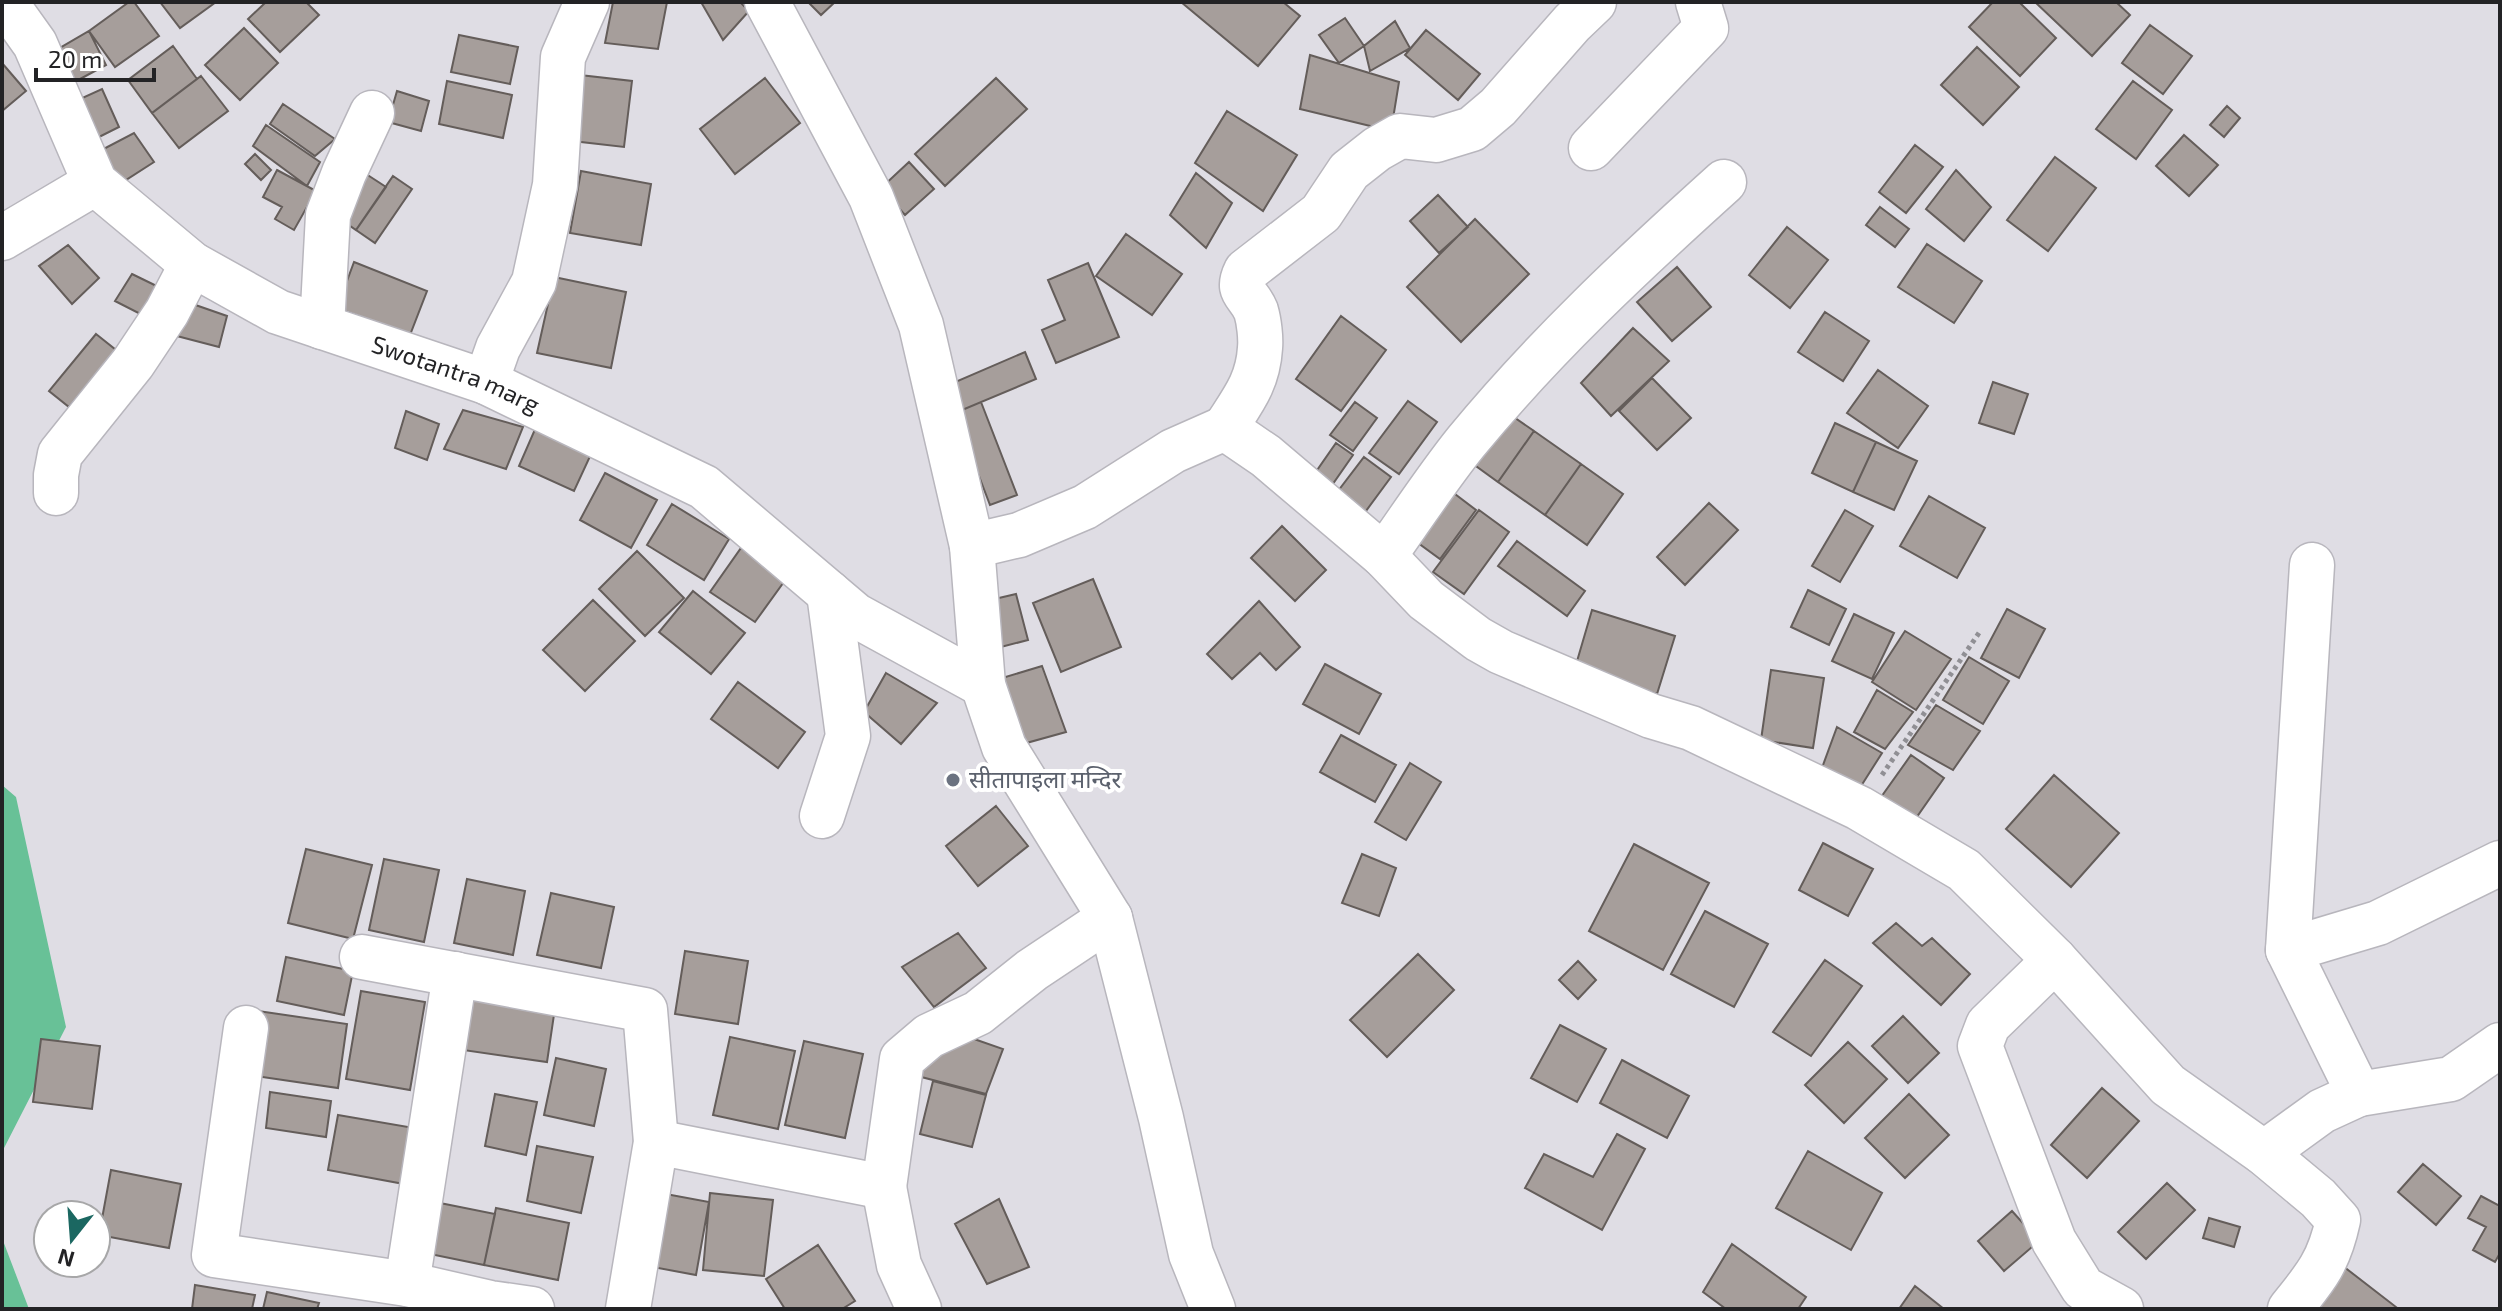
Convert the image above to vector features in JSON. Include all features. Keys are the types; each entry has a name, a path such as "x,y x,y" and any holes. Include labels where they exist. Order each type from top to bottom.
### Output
{"street":[{"name":"Swotantra marg","path":"5,2 35,44 95,183 192,264 278,312 486,382 704,487 855,615 983,685"},
{"path":"486,382 498,348 534,282 555,185 563,57 587,2"},
{"path":"767,2 871,197 921,325 972,546 983,685 1004,747 1110,918 1161,1118 1191,1254 1213,1309"},
{"path":"972,546 1019,535 1085,507 1173,451 1225,428 1255,382 1261,345 1255,310 1242,289 1241,281 1246,271 1321,213 1349,171 1377,149 1400,136 1436,140 1472,129 1498,107 1594,2"},
{"path":"1591,148 1706,28 1698,2"},
{"path":"322,327 328,215 372,113"},
{"path":"1384,556 1465,443 1535,364 1618,278 1724,182"},
{"path":"2,238 95,183"},
{"path":"56,493 60,454 133,363 167,312 192,264"},
{"path":"1225,428 1266,456 1384,556 1426,600 1478,639 1501,652 1651,716 1691,728 1859,808 1964,870 2055,960 2168,1085 2264,1153 2318,1198 2338,1220 2333,1244 2321,1270 2290,1309"},
{"path":"2312,565 2288,950 2359,1094"},
{"path":"822,816 848,736 829,593"},
{"path":"2288,950 2378,923 2500,863"},
{"path":"919,1309 899,1265 884,1187 902,1059 929,1036 978,1013 1032,970 1110,918"},
{"path":"362,957 645,1010 656,1142 628,1309"},
{"path":"2055,960 1988,1025 1980,1046 2054,1241 2083,1288 2121,1309"},
{"path":"407,1284 455,974"},
{"path":"246,1028 214,1255 407,1284 504,1307"},
{"path":"2264,1153 2322,1111 2359,1094 2451,1079 2500,1045"},
{"path":"656,1142 884,1187"}],"path":[{"path":"1859,808 1981,630"}],"green space":[{"path":"2,785 16,797 66,1027 2,1152"},
{"path":"2,1238 29,1309 2,1309"}],"building":[{"path":"129,2 134,2 159,36 115,67 89,31"},
{"path":"160,2 216,2 180,28"},
{"path":"266,2 306,2 319,15 280,52 248,19"},
{"path":"613,2 667,2 658,49 605,43"},
{"path":"701,2 740,2 749,11 723,40"},
{"path":"808,2 835,2 821,15"},
{"path":"1181,2 1283,2 1300,16 1258,66"},
{"path":"1993,2 2019,2 2056,38 2020,76 1969,27"},
{"path":"2035,2 2116,2 2130,15 2092,56"},
{"path":"1345,18 1364,46 1339,63 1319,35"},
{"path":"1395,21 1410,48 1370,71 1364,46"},
{"path":"2150,25 2192,56 2163,94 2122,63"},
{"path":"244,28 278,63 240,100 205,65"},
{"path":"1426,30 1480,74 1458,100 1405,55"},
{"path":"89,31 106,65 69,85 53,52"},
{"path":"459,35 518,47 510,84 451,72"},
{"path":"173,46 197,79 152,113 128,80"},
{"path":"1977,47 2019,87 1983,125 1941,85"},
{"path":"1310,55 1399,82 1391,131 1300,109"},
{"path":"2,63 26,91 2,111"},
{"path":"571,74 632,81 624,147 564,140"},
{"path":"201,76 228,111 179,148 152,113"},
{"path":"765,78 800,123 735,174 700,129"},
{"path":"996,78 1027,109 945,186 915,154"},
{"path":"447,81 512,95 503,138 439,124"},
{"path":"2133,81 2172,110 2136,159 2096,129"},
{"path":"102,89 119,127 85,144 69,104"},
{"path":"397,91 429,101 421,131 388,122"},
{"path":"283,104 335,139 315,156 270,124"},
{"path":"2227,106 2240,118 2224,137 2210,125"},
{"path":"1227,111 1297,155 1263,211 1195,163"},
{"path":"266,125 320,162 307,186 253,146"},
{"path":"134,133 154,162 115,187 94,154"},
{"path":"2184,135 2218,165 2189,196 2156,166"},
{"path":"1915,145 1943,167 1906,213 1879,192"},
{"path":"255,154 271,170 261,180 245,164"},
{"path":"2055,157 2096,188 2048,251 2007,220"},
{"path":"909,162 934,189 905,215 881,188"},
{"path":"277,170 316,191 294,230 275,219 282,207 263,197"},
{"path":"1956,170 1991,207 1964,241 1926,209"},
{"path":"581,171 651,184 641,245 570,233"},
{"path":"363,172 386,187 356,230 333,214"},
{"path":"1196,173 1232,203 1206,248 1170,215"},
{"path":"393,176 412,189 375,243 356,230"},
{"path":"1438,195 1468,227 1439,253 1410,221"},
{"path":"1880,207 1909,229 1895,247 1866,225"},
{"path":"1475,219 1529,274 1461,342 1407,287"},
{"path":"1787,227 1828,260 1790,308 1749,275"},
{"path":"1126,234 1182,274 1152,315 1096,276"},
{"path":"1927,244 1982,281 1954,323 1898,287"},
{"path":"68,245 99,278 72,304 39,266"},
{"path":"354,262 427,291 410,335 337,308"},
{"path":"1088,263 1119,337 1056,363 1042,330 1065,320 1048,280"},
{"path":"1677,267 1711,307 1672,341 1637,302"},
{"path":"132,274 173,294 156,322 115,301"},
{"path":"554,277 626,292 611,368 537,353"},
{"path":"184,301 227,316 219,347 173,335"},
{"path":"1825,312 1869,341 1843,381 1798,352"},
{"path":"1341,316 1386,350 1341,411 1296,379"},
{"path":"1633,328 1669,361 1611,416 1581,383"},
{"path":"96,334 116,350 69,407 49,391"},
{"path":"1025,352 1036,379 955,413 946,386"},
{"path":"1878,370 1928,406 1898,448 1847,413"},
{"path":"1652,378 1691,418 1657,450 1619,411"},
{"path":"1993,382 2028,394 2014,434 1979,423"},
{"path":"1408,401 1437,422 1399,474 1369,453"},
{"path":"981,402 1017,495 990,505 955,413"},
{"path":"1355,402 1377,418 1353,451 1330,435"},
{"path":"463,410 523,427 506,469 444,449"},
{"path":"406,411 439,424 427,460 395,448"},
{"path":"1505,411 1534,431 1498,482 1469,461"},
{"path":"1835,423 1876,442 1853,492 1812,473"},
{"path":"536,427 592,452 574,491 519,466"},
{"path":"1534,431 1581,464 1545,515 1498,482"},
{"path":"1876,442 1917,461 1894,510 1853,492"},
{"path":"1336,443 1353,455 1330,488 1313,476"},
{"path":"1364,457 1391,477 1363,515 1335,495"},
{"path":"1581,464 1623,494 1587,545 1545,515"},
{"path":"605,473 657,500 631,548 580,520"},
{"path":"1451,491 1476,510 1440,559 1414,540"},
{"path":"1929,496 1985,528 1957,578 1900,546"},
{"path":"1709,503 1738,530 1685,585 1657,557"},
{"path":"672,504 729,539 704,580 647,545"},
{"path":"1479,510 1509,532 1464,594 1433,572"},
{"path":"1845,510 1873,526 1840,582 1812,566"},
{"path":"1282,526 1326,570 1295,601 1251,558"},
{"path":"1517,541 1585,591 1567,616 1498,566"},
{"path":"741,548 786,579 755,622 710,592"},
{"path":"637,551 684,598 645,636 599,589"},
{"path":"1093,579 1121,647 1061,672 1033,603"},
{"path":"1808,590 1846,609 1829,645 1791,627"},
{"path":"693,591 745,633 711,674 659,632"},
{"path":"1016,594 1028,640 997,648 986,601"},
{"path":"593,600 635,641 585,691 543,650"},
{"path":"1259,601 1300,647 1276,670 1260,653 1232,679 1207,654"},
{"path":"2007,609 2045,629 2019,678 1981,658"},
{"path":"1592,610 1675,636 1657,694 1575,668"},
{"path":"1854,614 1894,633 1872,679 1832,661"},
{"path":"1905,631 1951,659 1916,710 1872,682"},
{"path":"1969,657 2009,681 1983,724 1943,700"},
{"path":"1325,664 1381,694 1359,734 1303,704"},
{"path":"1042,666 1066,732 1012,747 989,682"},
{"path":"1771,670 1824,678 1813,748 1761,740"},
{"path":"886,673 937,703 901,744 864,712"},
{"path":"738,682 805,732 778,768 711,719"},
{"path":"1877,690 1913,712 1885,749 1854,732"},
{"path":"1936,705 1980,731 1953,770 1908,745"},
{"path":"1837,727 1882,753 1856,794 1819,776"},
{"path":"1341,735 1396,765 1375,802 1320,772"},
{"path":"1911,755 1944,778 1907,831 1874,807"},
{"path":"1410,763 1441,782 1406,840 1375,822"},
{"path":"2054,775 2119,833 2071,887 2006,829"},
{"path":"996,806 1028,846 978,886 946,846"},
{"path":"1823,843 1873,869 1848,916 1799,890"},
{"path":"1634,844 1709,883 1663,970 1589,931"},
{"path":"306,849 372,865 353,939 288,923"},
{"path":"1362,854 1396,868 1379,916 1342,903"},
{"path":"384,859 439,870 424,942 369,930"},
{"path":"467,879 525,891 513,955 454,943"},
{"path":"551,893 614,907 601,968 537,955"},
{"path":"1705,911 1768,944 1734,1007 1671,974"},
{"path":"1896,923 1922,946 1932,938 1970,974 1941,1005 1873,943"},
{"path":"958,933 986,968 934,1007 902,967"},
{"path":"685,951 748,961 738,1024 675,1014"},
{"path":"1418,954 1454,990 1387,1057 1350,1020"},
{"path":"286,957 353,971 344,1015 277,1001"},
{"path":"1825,960 1862,986 1811,1056 1773,1032"},
{"path":"1578,961 1596,980 1578,999 1559,980"},
{"path":"472,988 556,1001 547,1062 463,1050"},
{"path":"361,991 425,1002 410,1090 346,1079"},
{"path":"258,1011 347,1024 338,1088 249,1075"},
{"path":"1903,1016 1939,1053 1908,1083 1872,1046"},
{"path":"1560,1025 1606,1049 1577,1102 1531,1078"},
{"path":"730,1037 795,1051 778,1129 713,1115"},
{"path":"41,1039 100,1046 92,1109 33,1102"},
{"path":"974,1039 1003,1049 986,1094 910,1074 915,1061"},
{"path":"804,1041 863,1054 845,1138 785,1125"},
{"path":"1848,1042 1887,1079 1844,1123 1805,1085"},
{"path":"556,1058 606,1069 594,1126 544,1115"},
{"path":"1622,1060 1689,1096 1667,1138 1600,1103"},
{"path":"933,1081 986,1095 972,1147 920,1134"},
{"path":"2102,1088 2139,1121 2087,1178 2051,1145"},
{"path":"270,1092 331,1101 326,1137 266,1128"},
{"path":"495,1094 537,1102 526,1155 485,1146"},
{"path":"1909,1094 1949,1135 1905,1178 1865,1138"},
{"path":"338,1115 414,1128 404,1184 328,1170"},
{"path":"1617,1134 1645,1149 1602,1230 1525,1188 1544,1154 1593,1177"},
{"path":"537,1146 593,1157 581,1213 527,1201"},
{"path":"1808,1151 1882,1193 1851,1250 1776,1208"},
{"path":"2423,1164 2461,1196 2436,1225 2398,1192"},
{"path":"111,1170 181,1184 169,1248 112,1237 112,1199 106,1199"},
{"path":"2167,1183 2195,1210 2146,1259 2118,1232"},
{"path":"655,1192 709,1202 696,1275 642,1265"},
{"path":"710,1193 773,1200 764,1276 703,1270"},
{"path":"2481,1196 2500,1206 2500,1253 2495,1262 2473,1250 2486,1227 2468,1218"},
{"path":"999,1199 1029,1267 987,1284 955,1224"},
{"path":"440,1203 495,1214 484,1265 430,1254"},
{"path":"496,1208 569,1223 558,1280 484,1265"},
{"path":"2012,1211 2039,1241 2004,1271 1978,1241"},
{"path":"2209,1218 2240,1227 2234,1247 2203,1238"},
{"path":"1732,1244 1806,1297 1798,1309 1726,1309 1703,1292"},
{"path":"818,1245 855,1301 842,1309 785,1309 766,1279"},
{"path":"2339,1263 2396,1307 2318,1309"},
{"path":"195,1285 255,1295 252,1309 192,1309"},
{"path":"1915,1286 1944,1309 1899,1309"},
{"path":"267,1292 319,1303 317,1309 263,1309"}],"place":[{"name":"सीतापाइला मन्दिर","path":"953,780"}]}
